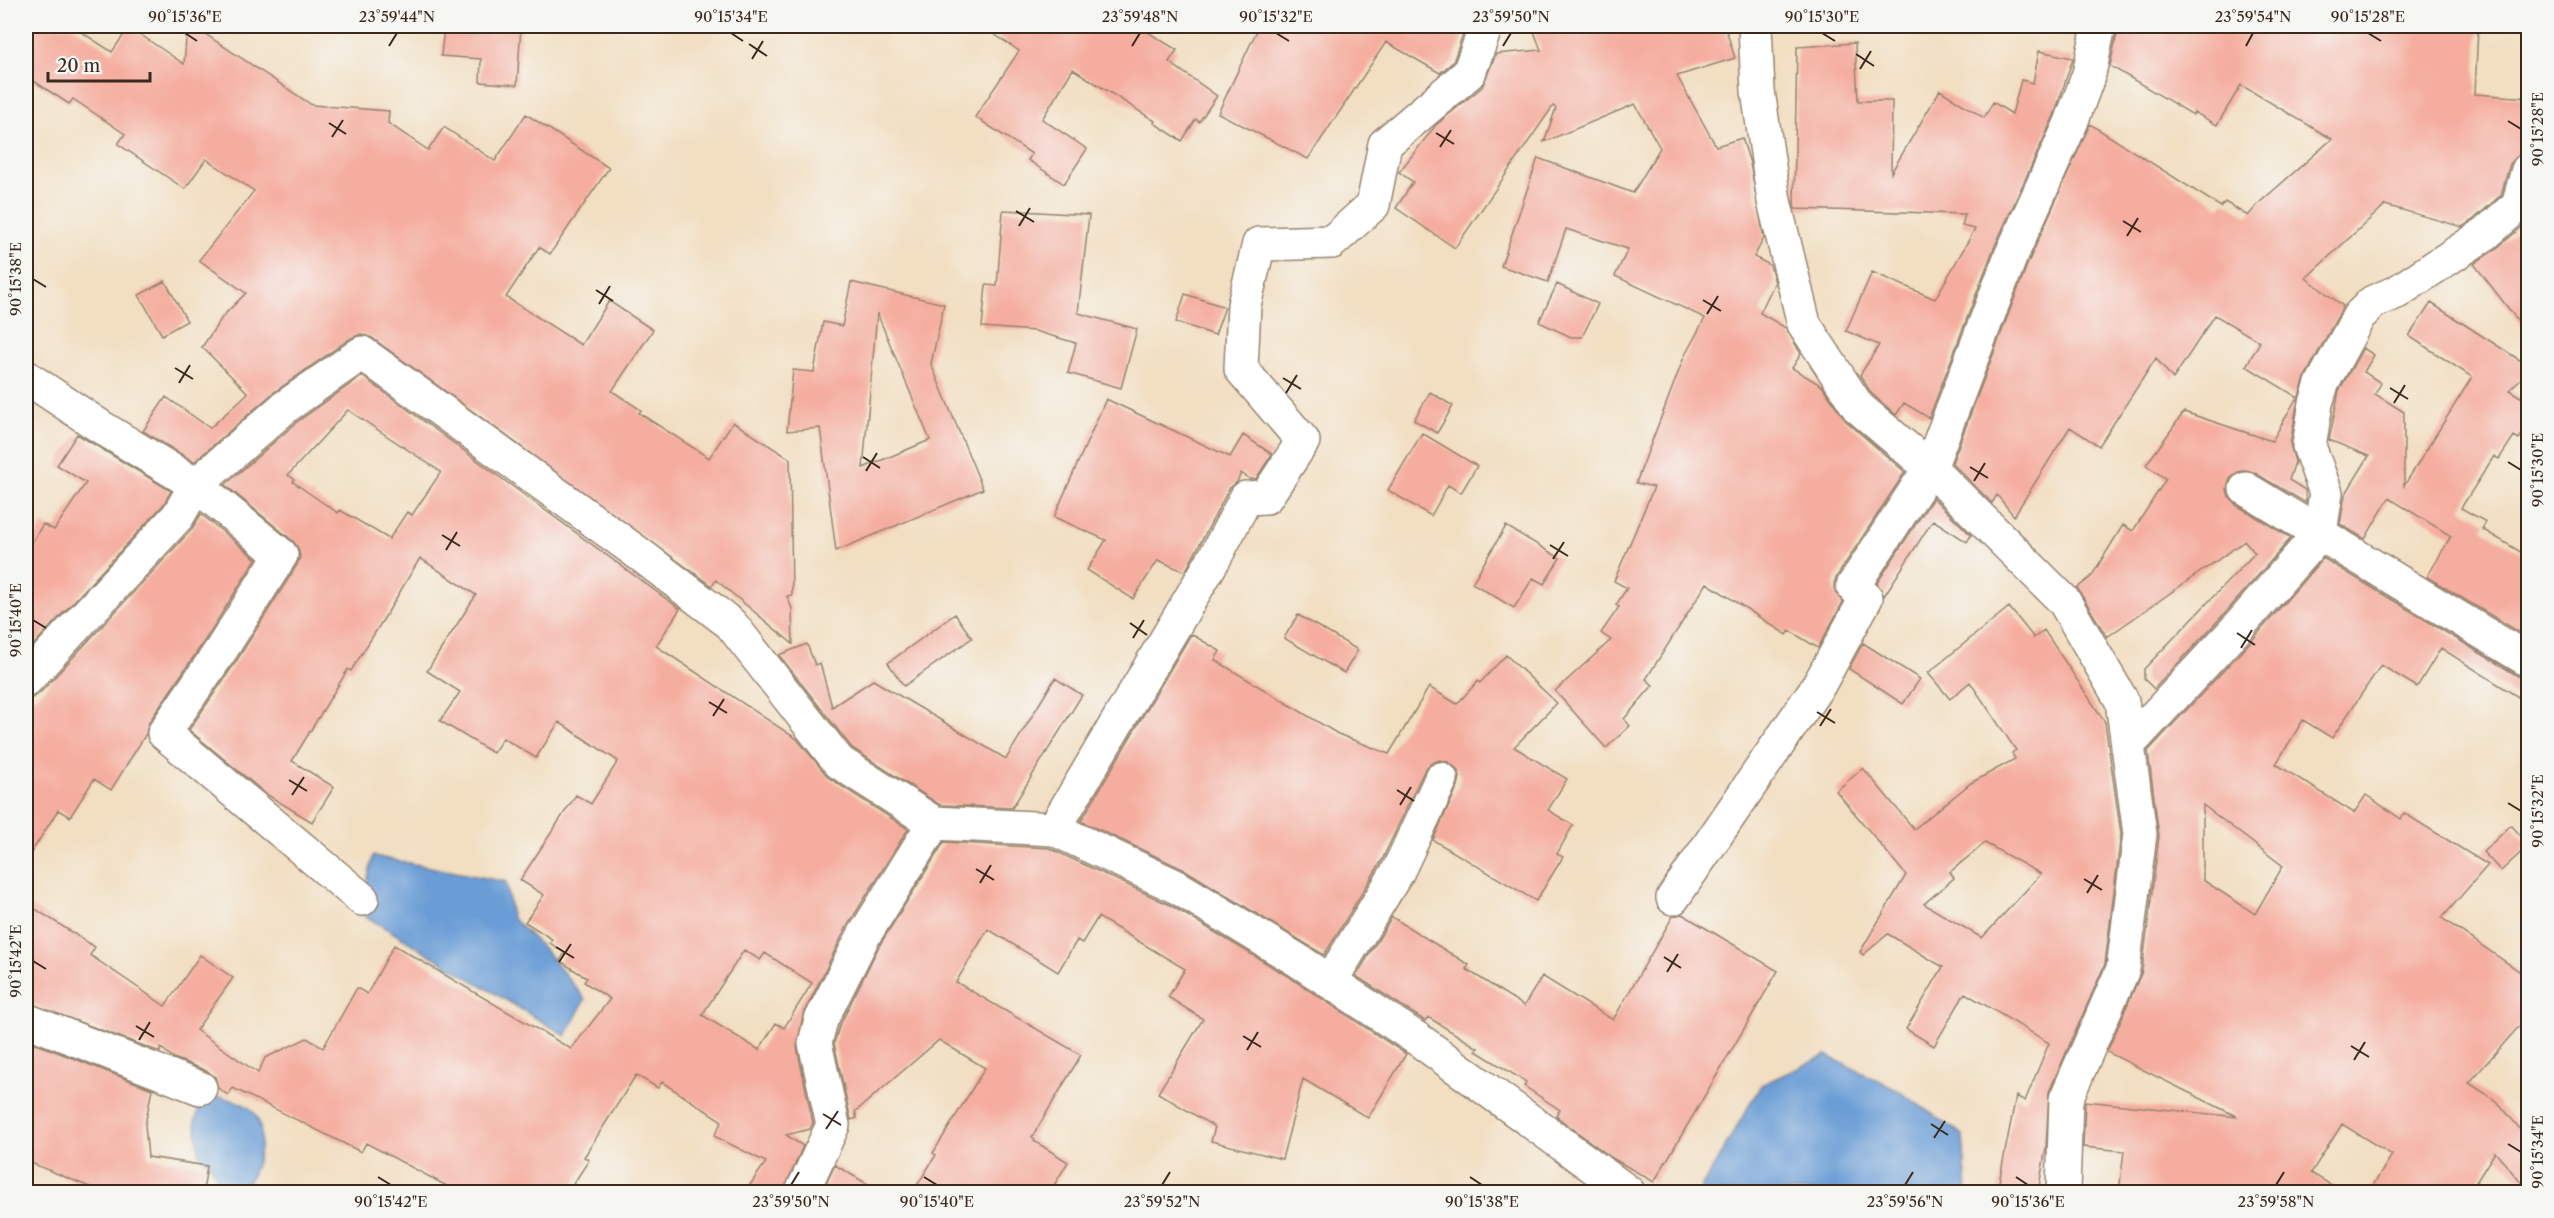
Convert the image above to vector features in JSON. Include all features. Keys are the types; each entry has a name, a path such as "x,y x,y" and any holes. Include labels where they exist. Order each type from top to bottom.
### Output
{"street":[{"path":"1054,829 1215,556 1246,498 1266,497 1303,441 1241,369 1244,306 1259,244 1332,242 1373,204 1384,144 1469,73 1486,26"},
{"path":"1755,26 1758,91 1774,201 1804,324 1858,407 1930,468 2064,601 2122,701 2140,834 2123,969 2066,1099 2063,1192"},
{"path":"1673,898 1820,683 1866,598 1853,586 1930,468 2010,258 2071,123 2089,74 2099,26"},
{"path":"2128,745 2240,625 2320,533 2326,493 2309,446 2316,403 2322,384 2359,316 2373,302 2397,292 2485,234 2518,205 2529,170"},
{"path":"26,680 178,516 196,485 285,407 362,353 642,556 731,624 839,762 934,823 1054,829 1177,887 1419,1040 1628,1192"},
{"path":"26,377 101,427 196,485 281,555 221,651 164,733 362,900"},
{"path":"2246,489 2529,660"},
{"path":"1330,982 1398,871 1441,779"},
{"path":"802,1192 833,1125 815,1043 821,1020 863,937 934,823"},
{"path":"26,1020 200,1088"}],"water":[{"path":"373,856 506,882 512,918 545,950 585,999 566,1036 360,913"},
{"path":"1826,1055 1897,1090 1963,1135 1967,1192 1704,1192 1701,1188 1761,1085"},
{"path":"221,1097 248,1107 255,1115 259,1125 261,1136 258,1160 243,1190 227,1188 217,1180 210,1164 199,1153 195,1121 199,1109 208,1099"}],"building":[{"path":"26,26 72,26 112,52 129,27 184,64 187,26 193,26 312,105 389,111 388,123 428,150 444,127 495,161 526,114 609,168 550,254 539,247 506,297 581,345 609,301 653,330 612,391 641,410 639,413 709,458 733,422 790,459 792,595 787,596 792,609 793,644 716,580 712,586 372,338 361,334 351,338 273,393 194,462 143,431 166,397 210,428 248,393 202,347 223,316 246,293 199,260 254,191 206,159 185,189 118,144 125,134 73,99 69,104 26,76"},
{"path":"444,26 521,26 517,85 480,82 481,59 441,56"},
{"path":"982,26 1138,26 1177,50 1169,62 1217,96 1199,122 1196,119 1182,141 1154,123 1155,121 1073,69 1042,119 1087,149 1064,184 1028,160 1032,154 975,117 1019,51"},
{"path":"1259,26 1466,26 1453,62 1440,73 1386,42 1308,159 1218,113"},
{"path":"1532,26 1725,26 1735,58 1677,76 1716,146 1742,138 1750,163 1764,238 1754,257 1770,265 1775,282 1760,313 1786,328 1801,354 1792,368 1822,386 1846,421 1905,472 1837,576 1834,583 1835,592 1843,602 1818,648 1790,631 1787,635 1707,583 1646,679 1653,685 1624,719 1630,726 1606,748 1555,691 1611,640 1601,633 1619,607 1616,605 1627,588 1614,581 1654,487 1636,483 1684,357 1705,318 1615,276 1628,249 1566,229 1548,282 1501,266 1538,158 1633,193 1660,148 1635,104 1544,142 1556,108 1553,106 1455,248 1396,208 1413,182 1399,172 1436,125 1482,87 1496,54 1541,50"},
{"path":"2121,26 2478,26 2475,94 2529,98 2529,135 2521,135 2520,154 2510,164 2501,195 2474,219 2462,227 2385,205 2306,278 2343,306 2306,375 2298,400 2290,444 2295,462 2289,480 2305,490 2306,503 2247,470 2238,472 2230,479 2227,489 2229,497 2236,505 2291,538 2154,689 2144,679 2144,669 2255,553 2245,541 2107,637 2077,588 2091,577 2123,525 2133,531 2166,479 2146,465 2184,412 2272,441 2297,397 2246,366 2260,342 2215,315 2173,379 2156,358 2099,446 2070,427 2014,516 1997,495 1992,503 1952,463 2027,265 2090,124 2221,207 2225,202 2248,216 2259,203 2332,139 2241,85 2217,125 2194,112 2193,115 2110,66 2117,33"},
{"path":"1855,43 1858,101 1892,101 1891,173 1940,90 1984,118 1993,102 2012,114 2021,80 2033,83 2039,51 2073,58 2054,116 1993,250 1929,418 1904,403 1896,415 1872,394 1860,375 1879,345 1846,331 1872,272 1935,299 1975,229 1962,226 1965,214 1795,209 1797,47"},
{"path":"1003,210 1089,215 1078,313 1137,329 1121,388 1068,373 1076,343 1035,331 982,327 986,285 997,286"},
{"path":"2529,221 2529,335 2474,264"},
{"path":"165,281 187,321 162,335 139,295"},
{"path":"851,282 944,304 931,364 983,489 836,551 820,428 787,431 793,370 814,372 823,322 842,326","holes":["877,313 930,440 863,468"]},
{"path":"1557,284 1598,304 1582,337 1571,337 1539,322"},
{"path":"1185,294 1225,307 1215,335 1176,322"},
{"path":"2431,303 2529,366 2529,371 2509,390 2529,402 2529,424 2519,439 2514,436 2499,459 2494,456 2461,508 2486,522 2482,529 2529,557 2529,627 2524,635 2427,577 2451,536 2389,498 2365,539 2340,524 2345,495 2369,456 2329,440 2339,391 2363,348 2374,355 2364,372 2381,383 2375,394 2404,412 2404,486 2472,377 2409,336"},
{"path":"362,376 680,609 656,646 797,739 829,778 908,829 846,928 803,1015 797,1047 813,1123 810,1129 786,1135 803,1146 783,1192 745,1192 766,1162 714,1136 722,1121 662,1082 658,1088 636,1075 584,1157 589,1160 568,1192 458,1192 366,1143 361,1152 233,1088 228,1095 218,1088 215,1077 207,1071 174,1058 161,1048 160,1052 26,1002 26,903 95,947 90,955 165,1006 200,955 233,978 196,1030 258,1073 265,1058 307,1038 323,1048 357,988 367,994 394,945 571,1049 610,999 584,982 587,978 560,961 565,953 550,943 552,939 525,922 544,895 520,880 576,795 591,804 618,761 559,722 536,758 503,738 493,753 440,721 460,692 427,671 476,595 420,558 351,671 348,669 292,761 334,787 312,822 266,794 189,730 237,660 300,557 293,541 225,485 297,422","holes":["348,410 441,472 412,515 407,512 389,539 340,510 338,513 293,482 294,479 288,475","744,950 760,960 765,953 812,983 784,1028 776,1023 759,1050 702,1015"]},
{"path":"1430,392 1453,406 1437,433 1414,420"},
{"path":"1106,399 1230,457 1243,435 1272,454 1256,479 1250,479 1241,473 1237,482 1229,489 1185,572 1158,560 1133,599 1087,570 1106,540 1054,517"},
{"path":"1422,433 1477,466 1461,493 1448,485 1431,516 1388,490"},
{"path":"77,434 171,491 163,505 26,653 26,552 43,524 54,530 86,483 57,465"},
{"path":"1933,498 1971,535 1967,542 1933,520 1884,596 1877,583"},
{"path":"201,514 256,559 205,640 149,722 146,734 111,790 94,779 70,817 58,810 26,861 26,698 32,698 40,693 192,529"},
{"path":"1506,526 1560,558 1544,584 1533,578 1514,608 1472,583"},
{"path":"2323,558 2518,676 2529,679 2518,697 2441,648 2417,687 2381,665 2332,738 2303,720 2276,764 2354,813 2366,795 2401,819 2404,813 2488,865 2442,918 2529,978 2529,1015 2469,1083 2497,1101 2529,1140 2529,1192 2495,1152 2470,1192 2369,1192 2392,1155 2342,1124 2311,1173 2343,1192 2119,1192 2124,1151 2083,1147 2085,1101 2238,1117 2107,1052 2142,971 2159,836 2148,751 2254,638","holes":["2203,805 2283,866 2255,914 2203,880"]},
{"path":"2009,607 2034,638 2044,630 2105,722 2121,834 2105,964 2049,1092 2046,1148 2038,1192 1997,1192 2016,1096 2025,1101 2049,1043 1965,993 1934,1046 1906,1029 1943,967 1888,934 1863,955 1860,952 1906,875 1836,791 1863,768 1914,829 1971,783 2015,759 2012,753 2016,750 1970,682 1950,699 1928,673","holes":["1985,843 2041,874 1982,938 1924,904 1954,878 1950,872"]},
{"path":"955,614 972,638 904,686 888,663"},
{"path":"1298,615 1358,650 1344,673 1284,638"},
{"path":"1191,634 1220,651 1215,660 1338,734 1389,754 1429,687 1457,704 1506,655 1557,703 1514,747 1567,779 1548,810 1573,825 1557,854 1563,857 1536,901 1433,840 1460,777 1457,769 1448,762 1439,760 1430,764 1424,771 1381,862 1324,955 1187,871 1081,821"},
{"path":"1863,643 1920,679 1903,704 1849,669"},
{"path":"807,644 815,665 820,663 832,707 873,680 1006,759 1055,678 1082,695 1012,808 940,805 852,748 779,655"},
{"path":"2511,825 2529,845 2501,871 2483,852"},
{"path":"944,842 1049,848 1168,904 1289,977 1406,1054 1368,1118 1303,1079 1282,1159 1211,1141 1215,1127 1158,1093 1203,1019 1168,997 1185,969 1098,917 1082,943 1077,940 1058,972 988,929 956,982 1081,1055 1032,1137 1034,1141 1068,1162 1050,1192 913,1192 936,1155 933,1153 985,1068 939,1040 855,1112 857,1118 851,1120 834,1043 839,1027 879,946"},
{"path":"1682,914 1778,971 1654,1182 1612,1158 1556,1116 1560,1110 1524,1086 1526,1082 1476,1051 1478,1048 1428,1017 1425,1021 1356,976 1392,917 1469,965 1466,969 1524,1006 1542,976 1613,1020 1673,916"},
{"path":"26,1040 152,1089 145,1125 148,1157 207,1166 203,1192 102,1192 26,1161"},
{"path":"835,1165 881,1192 822,1192"}]}
